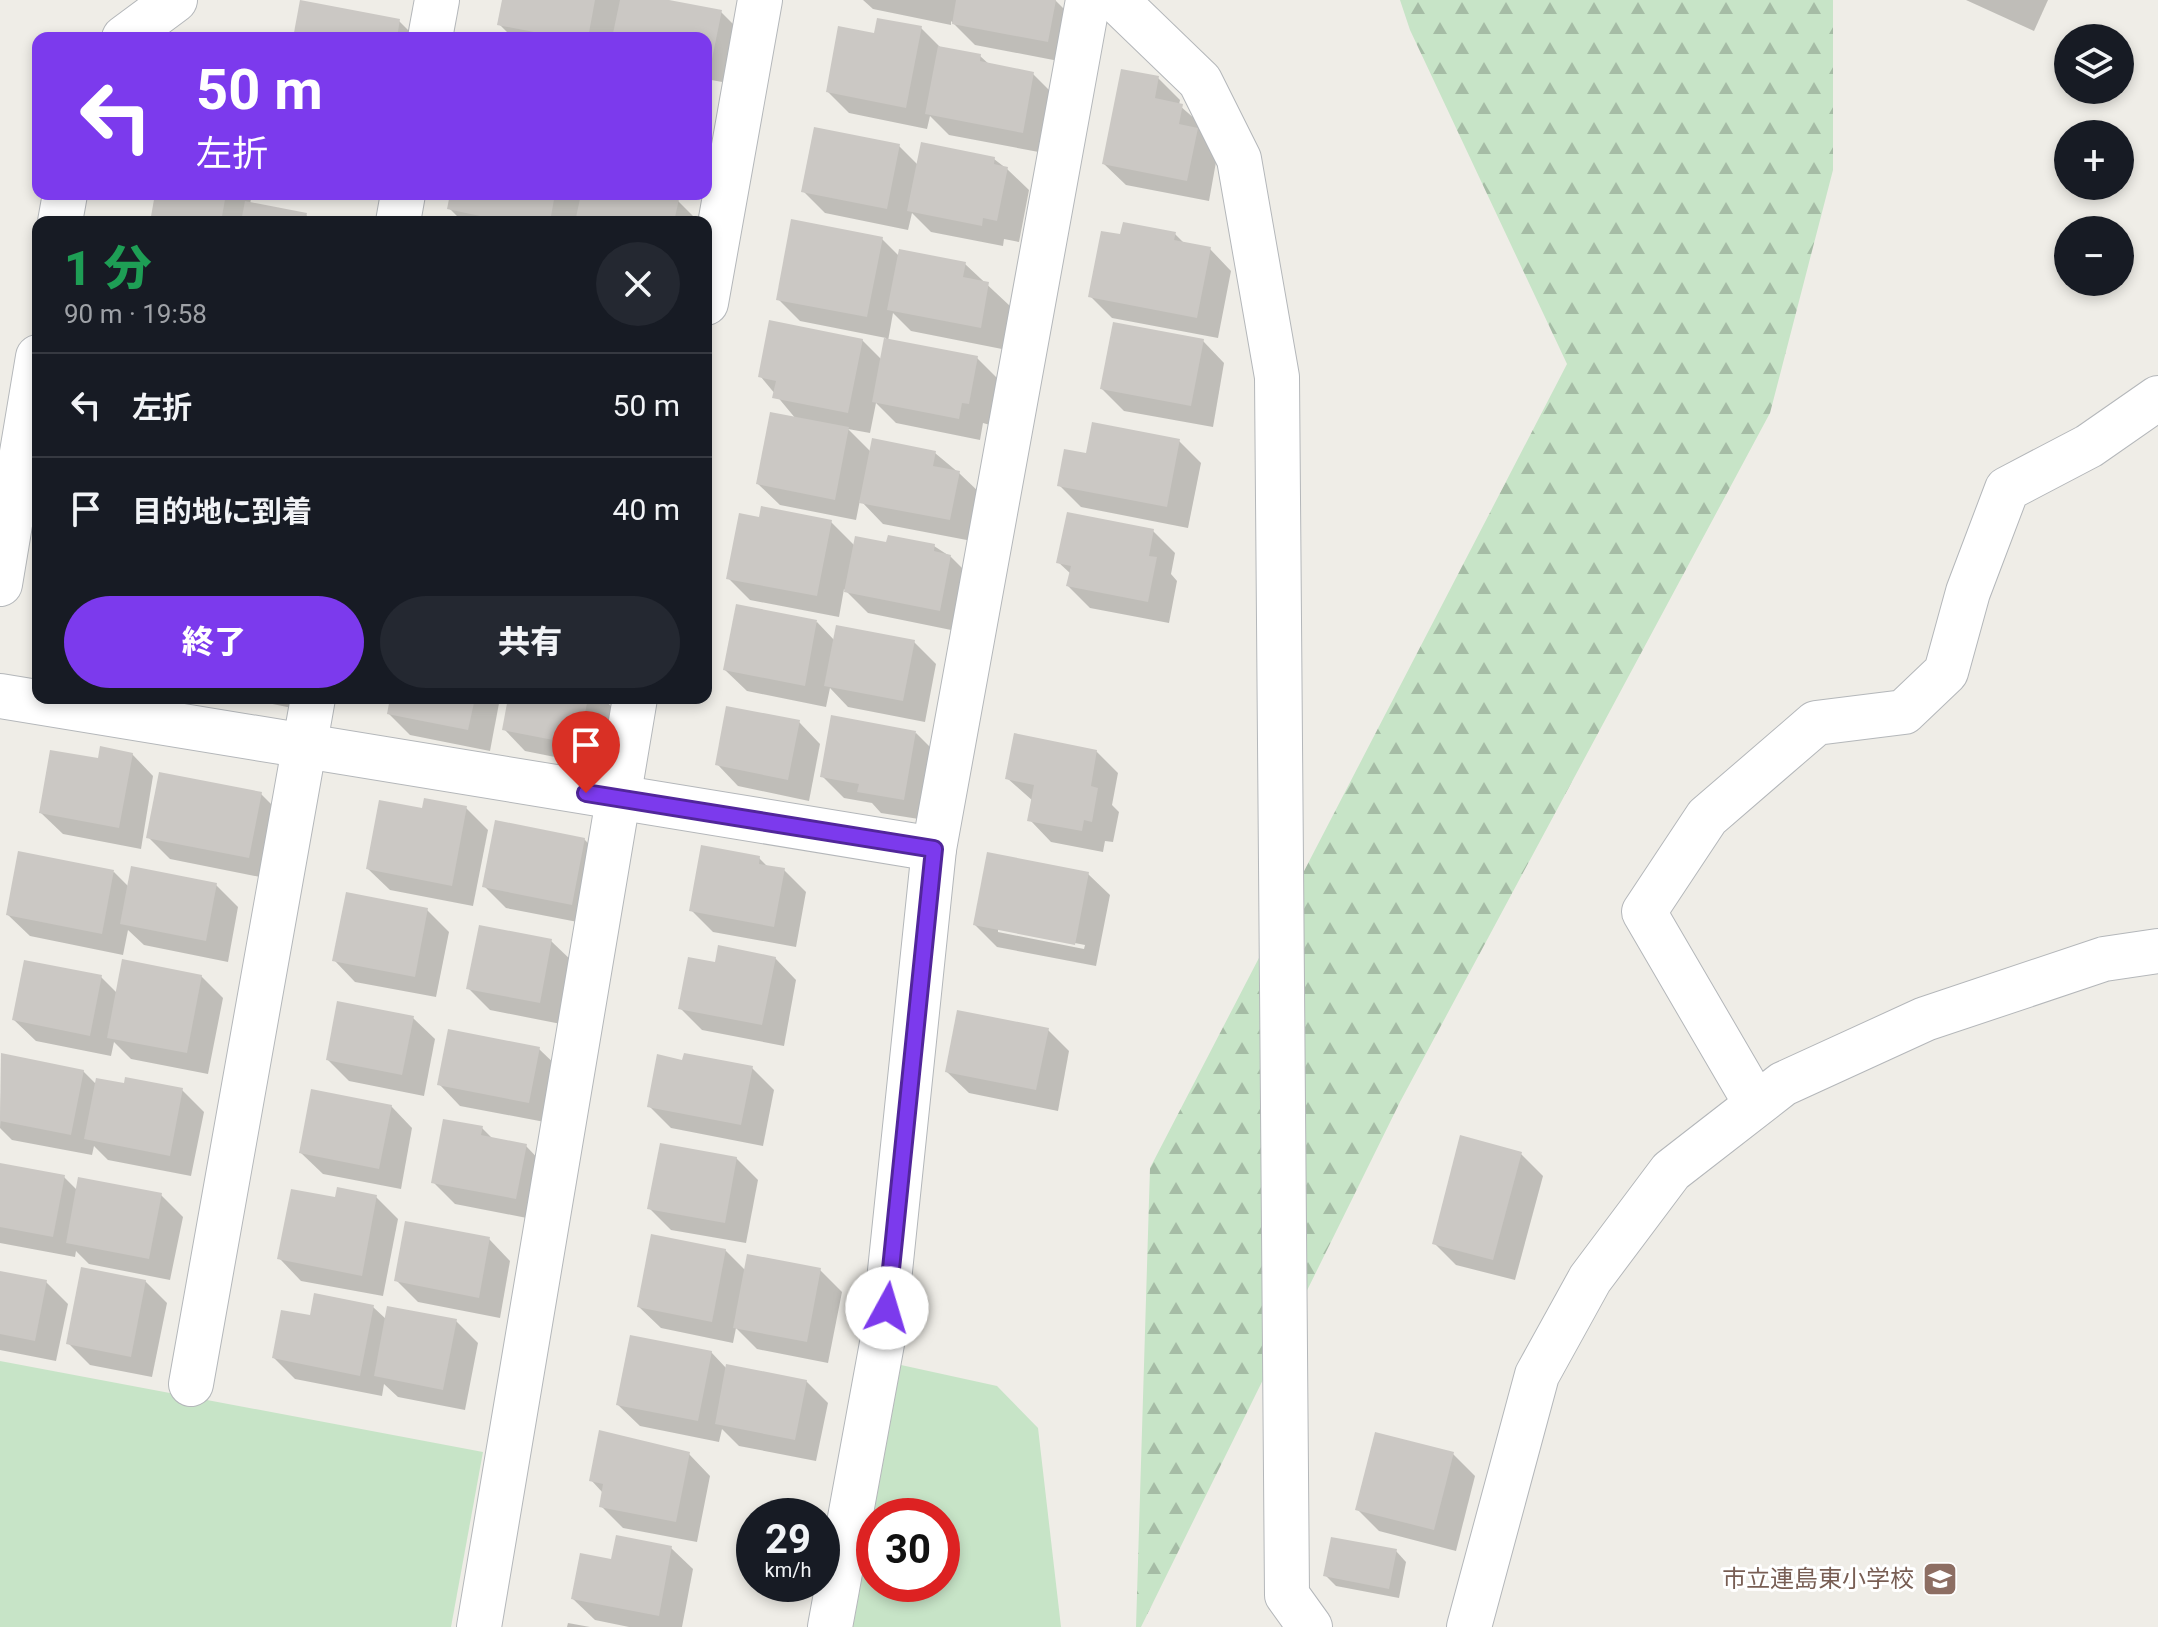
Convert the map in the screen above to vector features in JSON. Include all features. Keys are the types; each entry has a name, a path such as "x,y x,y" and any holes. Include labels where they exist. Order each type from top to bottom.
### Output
{"street":[{"path":"132,32 175,0"},
{"path":"431,32 437,0"},
{"path":"712,269 760,0"},
{"path":"830,1627 883,1338 934,849 1088,0"},
{"path":"1116,0 1200,81 1239,159 1277,377 1287,1595 1310,1627"},
{"path":"0,584 32,393"},
{"path":"1756,1104 1644,912 1707,817 1816,723 1904,712 1946,672 1968,592 2007,489 2089,446 2158,398"},
{"path":"0,696 32,701"},
{"path":"52,704 305,743 934,849"},
{"path":"191,1384 312,704"},
{"path":"479,1627 634,704"},
{"path":"1469,1627 1537,1375 1590,1279 1671,1171 1783,1084 1925,1019 2104,959 2158,951"}],"green space":[{"path":"1400,0 1833,0 1833,170 1770,413 1400,1102 1141,1627 1136,1627 1150,1168 1567,364 1410,30"},
{"path":"0,1361 483,1452 451,1627 0,1627"},
{"path":"901,1365 997,1386 1038,1428 1061,1627 853,1627 858,1602 960,1602 960,1498 877,1498"}],"building":[{"path":"300,0 400,19 398,32 294,32"},
{"path":"502,0 595,0 589,32 534,32 497,25"},
{"path":"620,0 669,0 722,10 712,59 712,32 613,32"},
{"path":"956,0 1056,0 1048,42 952,24"},
{"path":"877,18 922,26 906,108 826,92 838,26 874,33"},
{"path":"938,46 981,54 980,61 1034,72 1023,133 925,114"},
{"path":"1121,69 1159,76 1155,98 1183,104 1179,124 1198,128 1187,181 1102,164"},
{"path":"814,127 900,144 887,209 801,192"},
{"path":"921,142 995,157 994,164 1008,167 997,221 983,218 982,226 907,211"},
{"path":"154,200 225,200 222,216 151,216"},
{"path":"449,200 554,200 551,216 480,216 447,209"},
{"path":"580,200 679,200 675,216 576,216"},
{"path":"245,201 307,213 306,216 242,216"},
{"path":"791,219 883,237 867,317 776,300"},
{"path":"1123,222 1176,232 1174,240 1211,247 1197,318 1088,297 1101,231 1120,234"},
{"path":"899,249 966,262 963,277 989,282 981,328 887,310"},
{"path":"769,320 863,339 848,413 772,398 776,381 758,377"},
{"path":"1113,322 1204,339 1191,406 1100,389"},
{"path":"884,338 978,356 969,404 962,403 959,419 872,402"},
{"path":"770,412 849,427 835,500 756,484"},
{"path":"1092,422 1180,439 1167,507 1057,486 1064,449 1086,453"},
{"path":"872,438 936,451 933,466 960,471 950,520 859,503"},
{"path":"761,506 832,520 817,596 726,579 739,513 759,517"},
{"path":"1067,512 1154,529 1149,556 1157,557 1148,602 1066,586 1071,566 1056,563"},
{"path":"888,535 935,544 934,551 951,555 940,611 844,592 855,536 886,542"},
{"path":"736,604 817,620 805,686 723,670"},
{"path":"836,625 915,640 903,701 824,686"},
{"path":"389,704 474,704 468,730 387,714"},
{"path":"507,704 587,704 579,745 502,730"},
{"path":"726,706 800,720 788,780 715,765"},
{"path":"831,715 916,731 904,800 857,792 859,784 820,777"},
{"path":"1014,733 1097,750 1091,786 1098,788 1092,822 1084,820 1082,831 1027,821 1034,785 1005,779"},
{"path":"100,746 133,753 119,828 39,813 50,750 98,758"},
{"path":"159,772 262,792 249,858 146,838"},
{"path":"424,798 467,806 452,886 366,869 379,800 422,808"},
{"path":"495,820 585,838 572,905 482,887"},
{"path":"701,845 760,856 759,864 785,868 774,927 689,911"},
{"path":"18,851 114,870 102,934 6,915"},
{"path":"987,852 1089,872 1075,945 973,925"},
{"path":"131,866 217,883 206,941 120,924"},
{"path":"346,892 428,908 415,977 332,961"},
{"path":"479,925 552,939 540,1003 466,989"},
{"path":"718,945 776,957 762,1025 678,1009 688,957 715,962"},
{"path":"122,959 202,975 187,1053 107,1038"},
{"path":"24,960 102,975 90,1036 12,1020"},
{"path":"337,1001 414,1016 402,1075 326,1060"},
{"path":"957,1010 1049,1028 1036,1090 945,1072"},
{"path":"448,1029 540,1047 529,1103 437,1085"},
{"path":"1,1053 84,1070 71,1135 0,1121"},
{"path":"684,1053 753,1066 741,1125 647,1107 657,1054 682,1060"},
{"path":"125,1077 183,1088 170,1156 84,1139 96,1078 124,1083"},
{"path":"311,1089 392,1105 379,1169 299,1153"},
{"path":"443,1119 483,1126 481,1135 527,1144 516,1199 431,1183"},
{"path":"1460,1135 1522,1152 1493,1260 1432,1244"},
{"path":"660,1143 737,1157 725,1223 647,1209"},
{"path":"0,1163 65,1175 53,1237 0,1227"},
{"path":"78,1177 162,1193 149,1259 66,1243"},
{"path":"337,1187 377,1195 362,1276 277,1259 291,1189 335,1197"},
{"path":"405,1221 490,1237 479,1298 394,1281"},
{"path":"651,1234 726,1249 712,1322 637,1307"},
{"path":"747,1254 821,1268 807,1342 733,1328"},
{"path":"81,1267 146,1280 131,1357 66,1344"},
{"path":"0,1271 47,1280 35,1341 0,1334"},
{"path":"314,1293 374,1305 360,1376 272,1358 281,1310 310,1315"},
{"path":"387,1306 457,1319 443,1390 374,1376"},
{"path":"630,1335 712,1351 698,1421 616,1405"},
{"path":"726,1364 807,1380 795,1440 715,1424"},
{"path":"599,1430 690,1452 676,1522 599,1507 603,1484 589,1481"},
{"path":"1375,1432 1454,1452 1434,1530 1355,1510"},
{"path":"616,1535 672,1546 659,1616 571,1599 580,1553 611,1559"},
{"path":"1331,1537 1397,1549 1389,1589 1323,1576"}],"place":[{"name":"市立連島東小学校","path":"1940,1579"}],"route":[{"path":"586,793 934,849 887,1308"}]}
